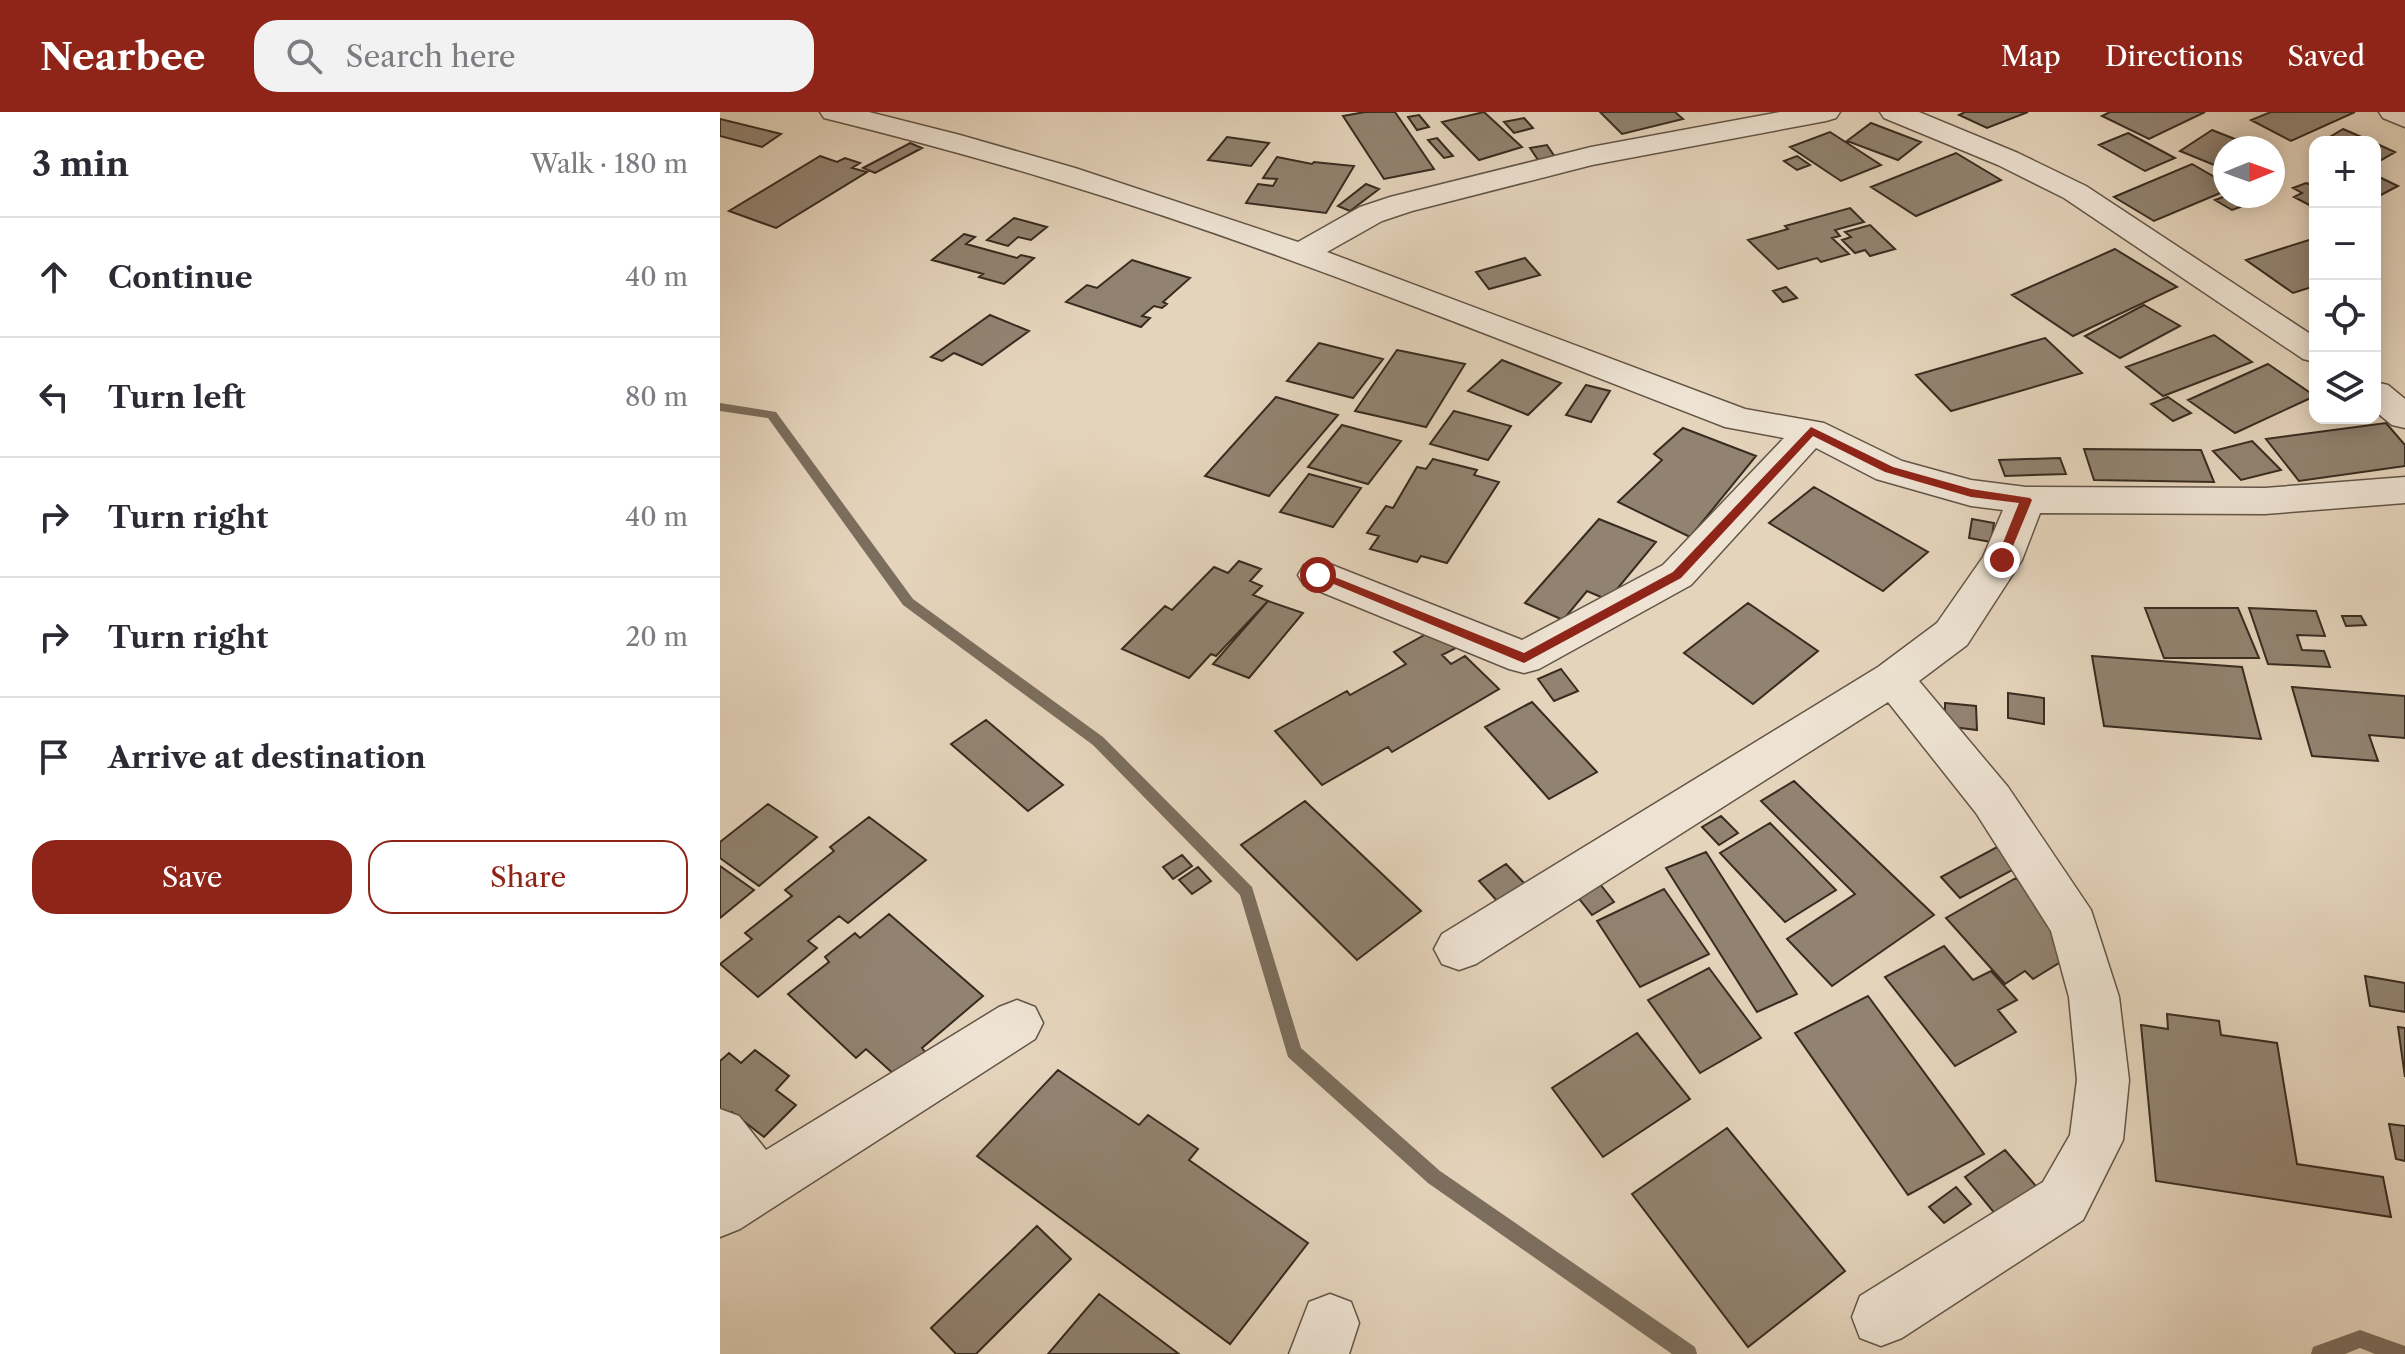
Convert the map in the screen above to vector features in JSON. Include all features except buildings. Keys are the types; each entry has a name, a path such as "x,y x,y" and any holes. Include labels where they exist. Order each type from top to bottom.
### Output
{"street":[{"path":"1299,255 1371,214 1401,204 1591,156 1826,112"},
{"path":"1894,112 2008,159 2075,192 2309,348"},
{"path":"2393,112 2405,118"},
{"path":"854,114 928,133 1125,193 1738,419 1811,431 1889,470 1971,493 2026,500 2265,501 2405,490"},
{"path":"2381,398 2405,417"},
{"path":"1318,575 1524,658 1677,575 1811,431"},
{"path":"1459,949 1893,678 1952,634 2002,560 2026,500"},
{"path":"1881,1317 2063,1201 2096,1140 2103,1080 2094,997 2074,925 1992,800 1893,678"},
{"path":"720,1134 740,1198 1017,1023"}],"waterway":[{"path":"720,407 772,415 908,602 1098,741 1247,892 1294,1052 1434,1177 1688,1354"},
{"path":"2320,1354 2360,1339 2401,1354"}],"route":[{"path":"1318,575 1524,658 1677,575 1811,431 1889,470 1971,493 2026,500 2002,560"}]}
